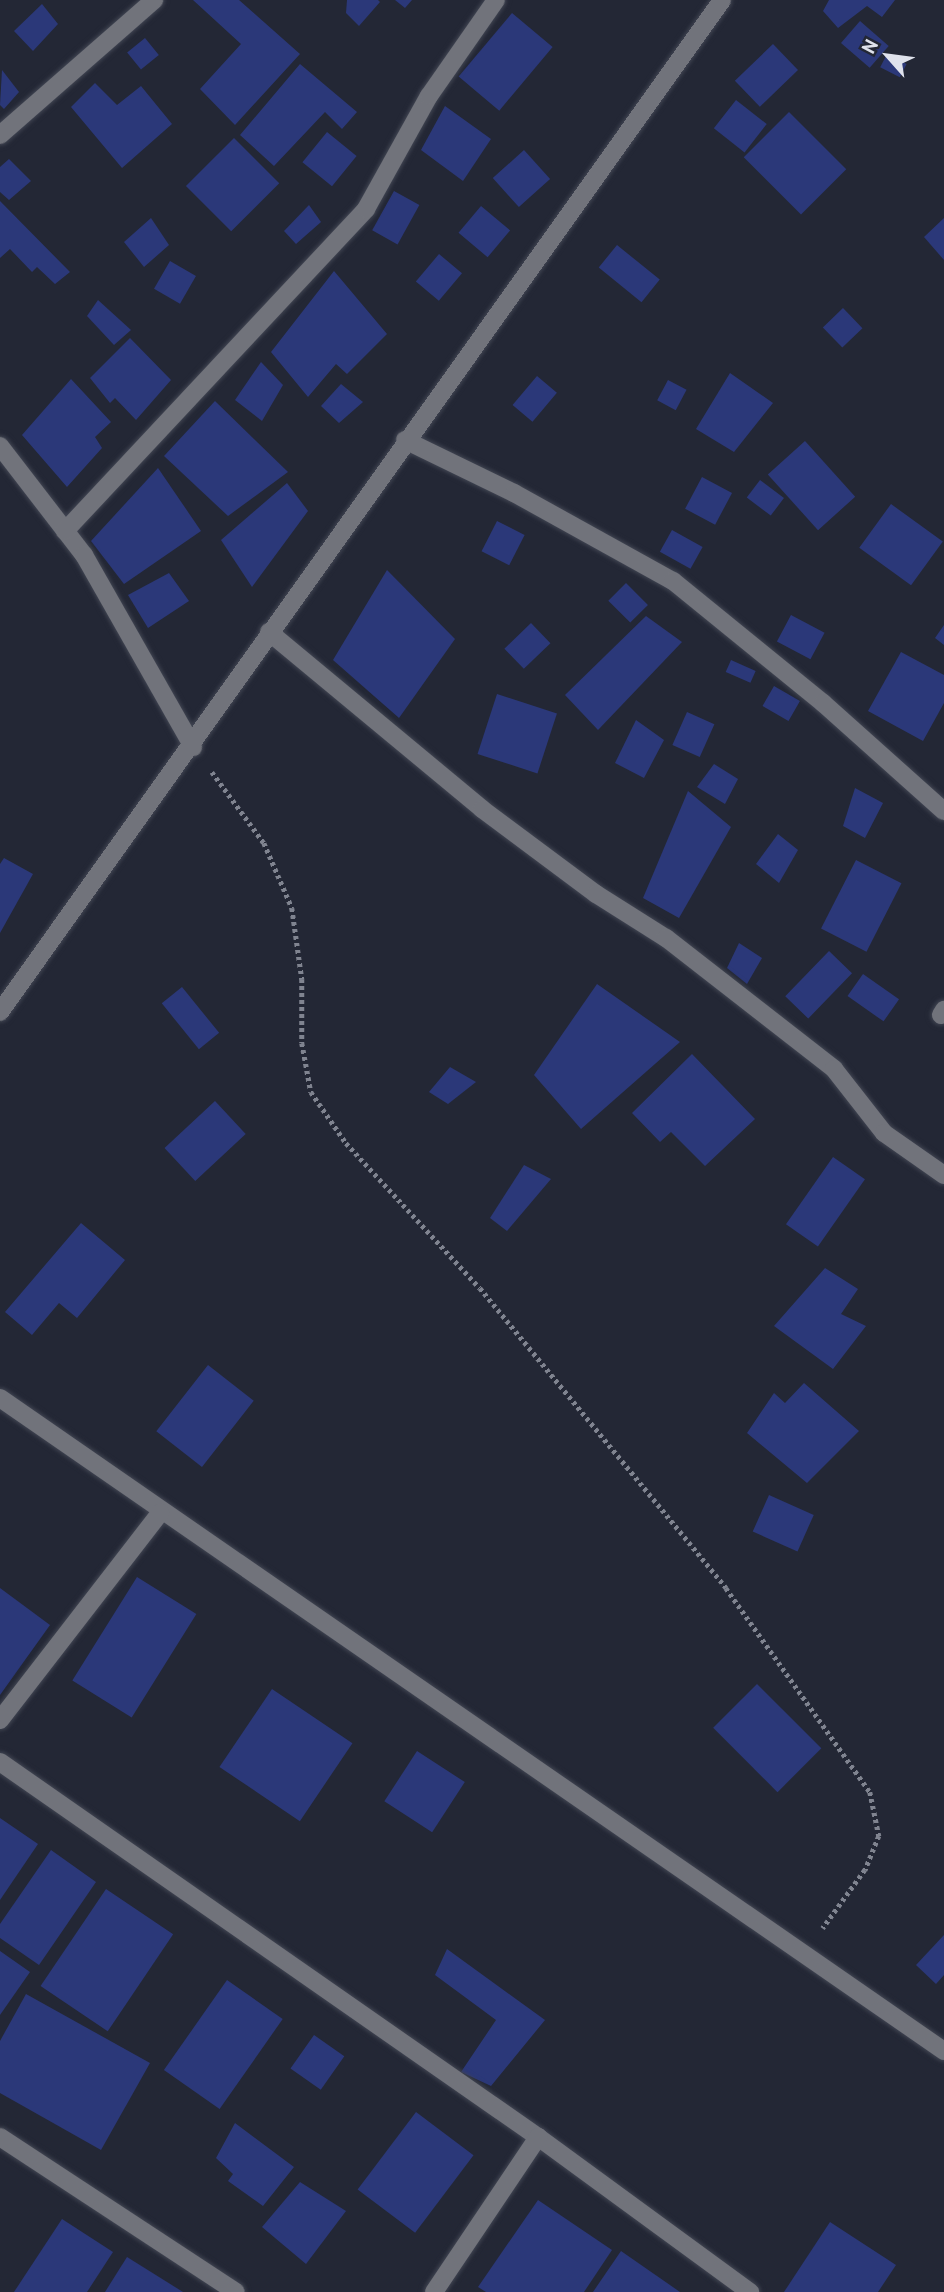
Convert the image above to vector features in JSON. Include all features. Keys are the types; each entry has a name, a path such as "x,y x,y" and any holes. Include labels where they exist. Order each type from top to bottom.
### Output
{"street":[{"path":"0,135 154,0"},
{"path":"65,531 366,209 429,96 496,0"},
{"path":"0,1012 194,747 269,632 722,0"},
{"path":"405,440 514,493 673,581 823,703 944,811"},
{"path":"0,446 84,555 194,747"},
{"path":"269,632 482,809 596,894 666,938 834,1069 884,1133 944,1175"},
{"path":"0,1398 160,1513 944,2051"},
{"path":"0,1720 160,1513"},
{"path":"0,1762 538,2137 750,2292"},
{"path":"0,2137 236,2292"},
{"path":"434,2292 538,2137"}],"path":[{"path":"194,747 264,843 292,908 302,979 302,1043 311,1092 346,1143 480,1288 726,1588 870,1792 879,1836 865,1870 840,1908 799,1954"}],"building":[{"path":"193,0 239,0 300,54 235,125 200,89 241,44"},
{"path":"347,0 380,2 359,26 346,13"},
{"path":"395,0 412,0 405,8"},
{"path":"829,0 895,0 882,17 867,6 838,28 823,11"},
{"path":"42,4 58,24 33,51 14,31"},
{"path":"512,13 553,47 499,111 459,77"},
{"path":"860,21 889,46 870,68 841,43"},
{"path":"145,38 159,55 141,70 127,52"},
{"path":"773,44 798,70 760,107 735,81"},
{"path":"887,54 907,64 900,77 880,67"},
{"path":"300,64 357,112 342,129 325,112 274,166 240,135"},
{"path":"2,70 19,92 4,109 0,105"},
{"path":"95,83 117,105 141,86 172,124 122,168 71,107"},
{"path":"736,100 767,124 745,152 714,128"},
{"path":"445,106 491,139 463,181 421,150"},
{"path":"789,112 846,169 801,215 744,157"},
{"path":"327,132 357,156 332,186 302,162"},
{"path":"234,138 279,183 231,231 186,186"},
{"path":"524,150 550,179 519,207 493,178"},
{"path":"9,159 31,181 9,200 0,192 0,167"},
{"path":"394,191 419,205 398,244 372,230"},
{"path":"0,201 70,272 55,284 37,267 32,272 10,249 0,258"},
{"path":"309,205 321,222 296,244 284,231"},
{"path":"481,206 510,230 488,257 459,233"},
{"path":"151,218 169,245 144,267 124,242"},
{"path":"944,218 944,260 924,237"},
{"path":"617,245 660,280 641,302 599,268"},
{"path":"439,254 462,273 439,301 416,282"},
{"path":"170,261 196,276 180,304 154,289"},
{"path":"334,271 387,334 347,374 336,364 308,397 271,352"},
{"path":"98,300 131,330 114,345 87,316"},
{"path":"843,308 862,328 842,348 823,327"},
{"path":"130,338 171,380 136,420 115,398 110,403 90,378"},
{"path":"261,362 283,385 262,421 235,400"},
{"path":"730,373 773,403 734,452 696,429"},
{"path":"537,376 557,393 532,422 513,405"},
{"path":"71,379 111,422 95,437 102,448 67,487 22,435"},
{"path":"668,380 687,390 676,410 657,400"},
{"path":"341,384 363,402 339,423 321,406"},
{"path":"215,401 288,472 228,516 164,456"},
{"path":"805,441 855,497 818,530 768,474"},
{"path":"158,468 201,531 124,584 91,541"},
{"path":"702,477 732,493 715,525 685,509"},
{"path":"760,480 784,498 771,516 747,498"},
{"path":"287,483 308,511 252,587 221,540"},
{"path":"891,504 943,542 911,585 859,548"},
{"path":"497,521 525,535 509,565 482,551"},
{"path":"672,530 703,547 690,569 660,552"},
{"path":"387,570 455,639 399,718 333,660"},
{"path":"169,573 189,601 148,628 128,595"},
{"path":"626,583 648,605 630,623 608,601"},
{"path":"791,615 825,633 810,659 777,641"},
{"path":"646,616 682,642 598,730 565,695"},
{"path":"531,623 550,643 524,669 504,649"},
{"path":"944,625 944,645 935,638"},
{"path":"901,652 944,675 944,703 923,741 868,711"},
{"path":"731,660 756,671 750,683 726,672"},
{"path":"774,686 800,701 788,721 762,706"},
{"path":"497,694 557,713 537,773 478,754"},
{"path":"687,712 714,724 700,757 672,745"},
{"path":"636,720 664,740 644,778 615,763"},
{"path":"714,764 738,779 725,804 697,787"},
{"path":"855,788 883,803 865,838 843,826"},
{"path":"688,791 731,827 679,918 643,898"},
{"path":"778,834 798,850 779,883 756,864"},
{"path":"4,858 33,874 0,933 0,864"},
{"path":"856,860 901,883 866,952 821,929"},
{"path":"739,943 762,958 747,984 727,968"},
{"path":"829,951 852,973 808,1019 785,996"},
{"path":"863,974 899,999 884,1021 848,996"},
{"path":"597,984 680,1042 581,1129 534,1075"},
{"path":"182,987 219,1033 199,1049 162,1003"},
{"path":"692,1054 755,1119 705,1166 671,1132 660,1142 632,1113"},
{"path":"450,1067 476,1082 448,1104 429,1092"},
{"path":"215,1101 246,1134 195,1181 165,1148"},
{"path":"833,1157 865,1179 818,1247 786,1224"},
{"path":"524,1165 551,1179 507,1231 490,1218"},
{"path":"81,1223 125,1260 77,1318 59,1303 32,1335 5,1312"},
{"path":"825,1268 858,1289 841,1314 866,1326 833,1369 774,1326"},
{"path":"208,1365 254,1401 202,1467 156,1431"},
{"path":"804,1383 859,1431 807,1483 747,1433 774,1393 785,1403"},
{"path":"769,1495 814,1515 797,1551 753,1532"},
{"path":"137,1577 196,1614 132,1718 72,1680"},
{"path":"0,1588 50,1625 0,1695"},
{"path":"757,1684 821,1748 778,1792 713,1728"},
{"path":"272,1689 352,1743 300,1821 219,1767"},
{"path":"417,1751 465,1782 432,1832 384,1801"},
{"path":"0,1818 38,1844 0,1900"},
{"path":"51,1850 96,1882 39,1965 0,1938 0,1924"},
{"path":"106,1889 173,1934 108,2031 41,1986"},
{"path":"944,1935 944,1975 936,1984 916,1965"},
{"path":"447,1949 545,2020 491,2086 461,2072 496,2020 435,1975"},
{"path":"0,1951 30,1972 0,2015"},
{"path":"227,1980 283,2019 220,2109 164,2070"},
{"path":"26,1994 150,2063 101,2150 0,2093 0,2041"},
{"path":"314,2035 344,2056 321,2090 290,2069"},
{"path":"416,2112 474,2155 415,2233 358,2189"},
{"path":"235,2123 294,2167 263,2206 228,2181 233,2174 216,2158"},
{"path":"300,2182 346,2211 306,2264 262,2227"},
{"path":"538,2200 612,2250 584,2292 486,2292 478,2287"},
{"path":"62,2219 113,2252 87,2292 14,2292"},
{"path":"830,2222 896,2265 878,2292 784,2292"},
{"path":"621,2251 680,2292 593,2292"},
{"path":"127,2257 183,2292 105,2292"}]}
